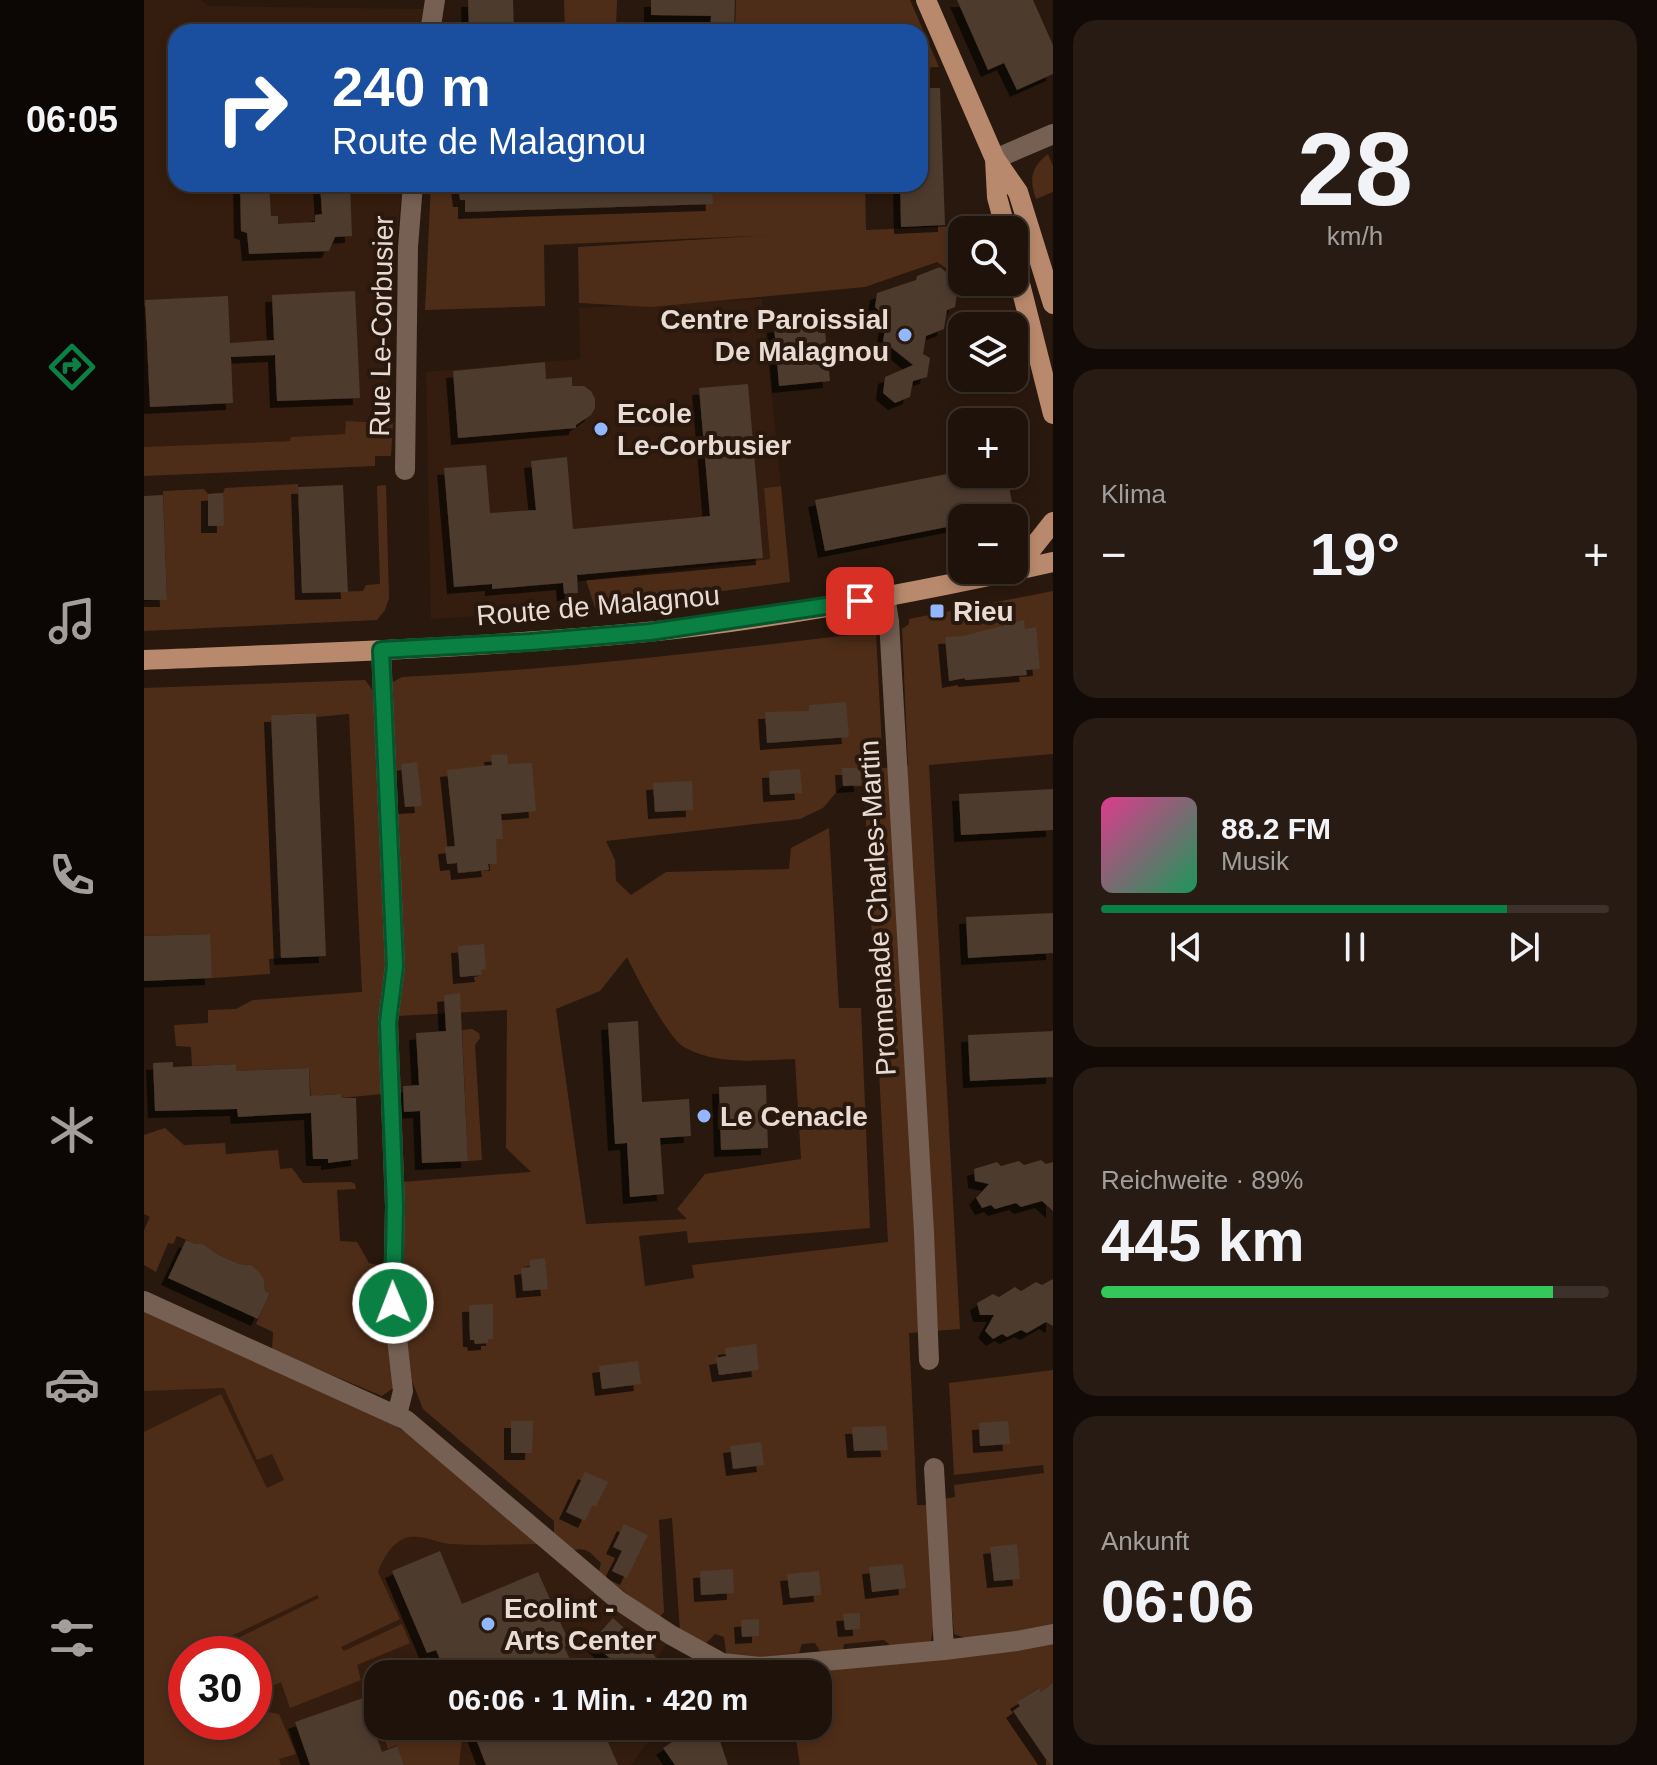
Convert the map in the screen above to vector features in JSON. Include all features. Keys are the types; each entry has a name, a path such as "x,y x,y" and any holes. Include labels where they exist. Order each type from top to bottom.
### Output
{"main road":[{"path":"926,0 995,159 1018,192 1053,304"},
{"path":"995,159 997,197 1002,216"},
{"path":"1023,296 1053,414"},
{"path":"1028,555 1053,522"},
{"name":"Route de Malagnou","path":"1028,567 1053,562"},
{"name":"Route de Malagnou","path":"144,660 530,642 650,632 739,620 948,583"}],"street":[{"path":"431,24 435,0"},
{"path":"995,159 1053,134"},
{"name":"Rue Le-Corbusier","path":"405,470 408,247 412,192"},
{"name":"Promenade Charles-Martin","path":"885,596 889,621 929,1360"},
{"path":"381,650 395,966 388,1022 395,1206 393,1303 403,1391 397,1415"},
{"path":"144,1301 406,1420 618,1600 671,1635 722,1663 760,1667 944,1650 1053,1634"},
{"path":"934,1468 944,1650"}],"shaded area":[{"path":"144,0 201,0 209,6 423,9 421,24 168,24 168,192 402,192 393,267 387,421 347,421 346,434 291,437 291,441 144,447"},
{"path":"564,0 617,0 616,24 565,24"},
{"path":"736,0 910,0 920,24 735,24"},
{"path":"928,42 939,67 928,68"},
{"path":"1048,154 1053,166 1053,192 1036,199 1033,174"},
{"path":"431,192 865,192 866,230 948,227 948,269 937,262 865,287 651,307 579,303 578,247 773,235 544,245 545,306 425,310"},
{"name":"Ecole Le-Corbusier","path":"762,299 781,486 764,488 770,559 556,583 557,611 431,619 426,372 580,359 579,308"},
{"path":"346,421 393,423 391,456 375,456 375,466 144,476 144,447 290,441 291,437 345,434"},
{"path":"298,484 303,593 363,591 366,585 380,584 377,486 386,485 389,598 377,620 144,631 144,601 167,599 163,491 204,489 208,494 223,493 225,488"},
{"path":"781,486 790,582 595,608 586,580 770,559 764,488"},
{"path":"1053,591 1053,754 929,765 960,1329 909,1333 917,1505 930,1505 935,1617 931,1641 892,1647 884,1640 844,1644 843,1651 821,1653 815,1643 802,1644 799,1653 738,1657 726,1653 724,1637 715,1634 705,1644 680,1631 672,1518 659,1520 664,1612 659,1618 599,1572 601,1563 592,1554 586,1550 573,1550 554,1533 554,1521 423,1409 412,1381 400,1291 401,1182 531,1172 506,1148 507,1010 397,1016 389,692 393,682 402,677 580,664 876,632 883,768 908,766 902,629 909,624 909,619","holes":["864,786 888,1242 692,1265 694,1278 645,1286 639,1236 687,1231 688,1243 870,1228 861,1008 839,1008 829,828 791,848 789,869 666,872 631,895 616,881 615,860 606,841 800,819 823,808 841,787","627,957 661,1020 684,1047 724,1059 795,1059 801,1159 705,1174 677,1209 687,1219 586,1224 556,1009 600,991"]},
{"path":"365,680 376,695 387,953 382,1094 341,1098 340,1094 322,1095 311,1100 309,1068 236,1071 235,1064 192,1066 191,1047 176,1046 174,1025 208,1023 208,1010 236,1009 253,1000 362,992 349,714 316,717 315,713 271,715 281,958 269,959 270,974 212,978 209,934 144,936 144,688"},
{"path":"472,1029 479,1033 480,1038 475,1045 482,1160 468,1161 462,1030"},
{"path":"165,1128 184,1145 225,1143 226,1154 278,1150 280,1169 292,1168 303,1183 355,1184 356,1189 337,1190 340,1241 357,1242 369,1263 386,1267 396,1386 382,1396 272,1350 273,1332 256,1324 270,1293 265,1291 264,1279 251,1265 239,1264 203,1244 177,1236 173,1244 168,1243 156,1272 144,1265 144,1230 150,1217 144,1214 144,1135"},
{"path":"144,1308 408,1432 668,1642 657,1658 659,1660 364,1660 364,1740 650,1740 631,1765 144,1765"},
{"path":"144,1308 374,1412 406,1433 541,1544 453,1544 416,1537 399,1541 386,1555 378,1572 400,1619 341,1647 344,1651 402,1624 410,1643 357,1665 361,1680 290,1708 281,1682 272,1686 272,1636 242,1636 319,1598 317,1595 232,1636 168,1636 168,1740 272,1740 272,1713 279,1714 296,1754 279,1759 281,1765 144,1765 144,1432 221,1394 267,1488 284,1480 272,1454 257,1460 224,1388 144,1391"},
{"path":"1053,1370 1053,1627 965,1638 954,1634 943,1499 955,1497 954,1485 1044,1473 1043,1465 954,1475 949,1383"},
{"path":"1053,1639 1053,1693 1049,1687 1041,1692 1038,1688 1018,1702 1020,1706 1013,1711 1050,1765 800,1765 796,1740 832,1740 832,1669"},
{"path":"385,1740 462,1740 459,1765 404,1765 396,1745 388,1749"}],"building":[{"path":"468,0 513,0 514,24 469,24"},
{"path":"651,0 735,0 734,24 710,24 711,16 651,15"},
{"path":"957,0 1033,0 1053,45 1053,74 1017,90 1004,63 988,70"},
{"path":"928,88 940,88 945,225 901,227 900,192 928,192"},
{"path":"240,192 270,192 271,216 278,216 278,224 315,222 315,215 322,214 321,192 350,192 352,236 335,237 329,251 249,254 247,233 241,231"},
{"path":"459,192 712,192 713,204 465,212 465,200 460,200"},
{"name":"Centre Paroissial De Malagnou","path":"940,267 948,273 948,296 957,296 955,307 947,310 944,329 926,336 923,354 930,358 927,377 913,381 910,397 895,403 883,393 885,377 913,365 883,341 887,318 875,307 877,293 916,280 917,276"},
{"path":"355,291 360,398 277,401 275,355 231,357 233,403 150,407 145,300 228,296 230,343 274,340 272,295"},
{"path":"824,321 830,381 779,386 774,326"},
{"path":"545,362 546,379 572,377 572,386 584,386 591,391 595,408 591,415 576,428 458,438 453,371"},
{"path":"748,384 763,558 577,575 578,593 564,594 563,583 492,589 492,584 454,587 444,468 486,465 490,513 536,510 531,461 567,457 573,529 710,516 699,388"},
{"path":"948,474 948,488 1009,488 1012,504 948,504 948,527 825,551 815,500"},
{"path":"343,485 348,592 302,593 298,487"},
{"path":"223,493 224,526 208,526 208,494"},
{"path":"163,495 167,600 144,600 144,496"},
{"path":"1024,620 1025,629 1036,627 1040,669 1026,670 1027,675 949,681 945,637 963,636"},
{"path":"846,702 849,737 767,743 765,712 809,711 809,705"},
{"path":"316,713 326,956 281,958 271,715"},
{"path":"507,754 508,764 532,763 536,811 501,814 503,839 496,839 497,864 488,864 489,870 458,873 457,863 447,864 445,847 455,846 447,770 492,765 491,755"},
{"path":"417,762 422,806 405,807 401,764"},
{"path":"842,768 860,768 861,785 843,786"},
{"path":"800,769 802,793 770,795 769,771"},
{"path":"692,781 693,810 655,812 653,783"},
{"path":"1053,789 1053,830 961,835 959,794"},
{"path":"1053,913 1053,953 968,958 966,917"},
{"path":"210,934 212,978 144,981 144,936"},
{"path":"484,944 486,969 481,970 482,975 460,977 458,946"},
{"path":"460,993 468,1161 422,1163 420,1111 404,1112 403,1086 419,1085 416,1033 446,1031 444,995"},
{"path":"638,1021 642,1102 689,1099 691,1136 660,1138 664,1194 630,1197 627,1143 615,1144 608,1023"},
{"path":"1053,1031 1053,1077 970,1081 968,1035"},
{"path":"173,1062 173,1067 236,1064 236,1071 309,1068 310,1096 341,1094 341,1098 356,1098 358,1159 328,1163 328,1159 313,1159 311,1113 238,1117 237,1109 155,1111 153,1063"},
{"path":"766,1085 768,1148 721,1150 719,1087"},
{"path":"1041,1160 1046,1164 1053,1162 1053,1211 1042,1201 1021,1207 1016,1203 995,1209 991,1205 982,1208 976,1198 989,1184 975,1181 974,1169 997,1162 1001,1166 1019,1161 1024,1165"},
{"path":"186,1240 203,1244 217,1254 239,1264 251,1265 258,1271 264,1279 265,1291 270,1293 258,1319 168,1278"},
{"path":"545,1258 548,1289 523,1291 521,1268 530,1267 530,1260"},
{"path":"1053,1279 1053,1326 1046,1322 1027,1333 1021,1330 993,1339 985,1331 994,1315 980,1315 977,1303 993,1294 999,1297 1015,1287 1021,1291 1036,1282 1042,1285"},
{"path":"493,1304 493,1339 488,1339 488,1343 475,1344 474,1340 470,1340 469,1305"},
{"path":"756,1344 759,1370 719,1375 716,1358 726,1356 725,1348"},
{"path":"638,1361 641,1384 602,1389 599,1366"},
{"path":"511,1421 533,1421 532,1453 511,1453"},
{"path":"1008,1421 1010,1444 980,1446 979,1423"},
{"path":"886,1426 888,1450 854,1451 852,1427"},
{"path":"761,1442 764,1465 733,1469 730,1446"},
{"path":"585,1472 608,1482 585,1521 566,1512"},
{"path":"624,1524 648,1535 627,1578 612,1571 622,1551 613,1547"},
{"path":"1017,1544 1020,1579 994,1581 990,1547"},
{"name":"Ecolint - Arts Center","path":"440,1551 462,1604 538,1572 570,1644 564,1647 570,1660 440,1660 436,1650 427,1653 392,1571"},
{"path":"903,1564 906,1588 872,1592 869,1567"},
{"path":"733,1569 734,1593 701,1595 700,1571"},
{"path":"819,1571 821,1595 790,1598 787,1574"},
{"path":"860,1613 860,1629 845,1630 843,1614"},
{"path":"613,1618 657,1660 612,1660 591,1642"},
{"path":"759,1619 759,1636 742,1637 741,1620"},
{"path":"1053,1683 1053,1765 1050,1765 1013,1711 1020,1706 1017,1702"},
{"path":"363,1698 364,1740 378,1740 382,1752 397,1746 404,1765 310,1765 295,1722"},
{"path":"476,1740 607,1740 618,1765 486,1765"},
{"path":"675,1740 720,1740 728,1765 675,1765 663,1748"}],"place":[{"name":"Centre Paroissial De Malagnou","path":"905,335"},
{"name":"Ecole Le-Corbusier","path":"601,429"},
{"name":"Rieu","path":"937,611"},
{"name":"Le Cenacle","path":"704,1116"},
{"name":"Ecolint - Arts Center","path":"488,1624"}],"route":[{"path":"393,1303 395,1206 388,1022 395,966 381,650 650,632 860,601"}]}
